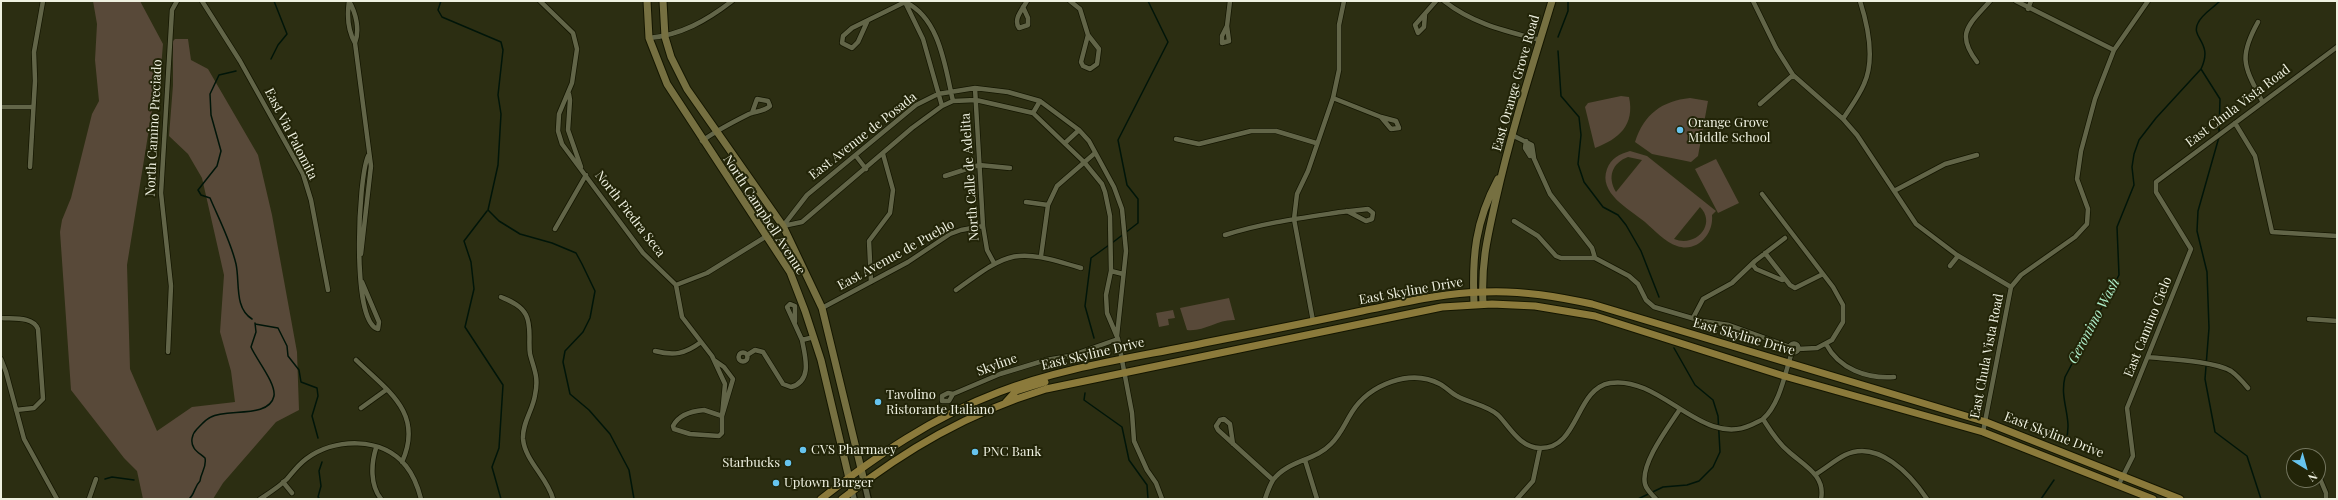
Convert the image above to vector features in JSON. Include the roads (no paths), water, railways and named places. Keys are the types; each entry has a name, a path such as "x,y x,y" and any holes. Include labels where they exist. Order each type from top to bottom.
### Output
{"main road":[{"name":"North Campbell Avenue","path":"647,1 649,38 667,84 702,141 790,272 814,337 852,491"},
{"name":"North Campbell Avenue","path":"663,1 665,37 671,58 687,88 783,226 822,308 864,481"},
{"name":"East Orange Grove Road","path":"1483,304 1485,243 1502,171 1552,1"},
{"name":"East Orange Grove Road","path":"1474,304 1474,257 1478,230 1485,203 1502,171"},
{"name":"East Skyline Drive","path":"821,499 860,469 919,429 961,408 1027,382 1091,366 1273,329 1441,296 1473,292 1544,295 1592,304 1986,422 2125,475 2180,499"},
{"name":"East Skyline Drive","path":"842,499 864,481 903,454 940,432 1006,402 1046,389 1400,315 1442,307 1483,304 1541,306 1595,316 1784,376 1983,432 2119,484 2153,499"},
{"path":"1212,354 1228,347 1270,338 1272,336 1273,329"},
{"path":"1006,402 1016,391 1091,366"}],"street":[{"path":"30,167 35,48 43,1"},
{"name":"North Camino Preciado","path":"168,352 171,286 161,193 172,10 177,1"},
{"name":"East Via Palomita","path":"202,1 240,61 303,174 310,200 328,290"},
{"path":"349,1 348,17 351,36 355,43 368,156 364,166 360,202 358,241 361,254 361,292 368,318 374,327 378,329 379,322 362,282"},
{"name":"North Piedra Seca","path":"540,1 573,33 577,49 569,94 559,114 558,131 566,151 581,167 643,253 676,285"},
{"path":"649,38 665,37 698,25 732,1"},
{"path":"1023,7 1027,1"},
{"path":"1070,1 1080,9 1088,35 1099,49 1100,54 1097,64 1090,68 1083,66 1081,62 1088,35"},
{"path":"1227,26 1230,1"},
{"path":"1313,321 1294,219 1297,194 1308,171 1316,143 1333,98 1339,70 1338,25 1344,1"},
{"path":"1425,14 1436,1"},
{"path":"1444,1 1458,12 1486,25 1540,40"},
{"path":"1753,1 1776,48 1793,75 1843,119 1856,135 1916,224 1958,256 2011,286"},
{"path":"1843,119 1864,86 1868,70 1869,43 1860,1"},
{"path":"1977,62 1967,47 1966,34 1971,22 1990,1"},
{"path":"2016,1 2028,9 2114,50 2148,1"},
{"path":"2028,9 2031,1"},
{"path":"867,22 858,42 852,48 842,43 842,36 852,28 867,22 904,2"},
{"path":"904,2 918,8 935,34 953,101"},
{"path":"904,2 923,39 942,106"},
{"path":"2258,22 2246,43 2246,70 2262,101"},
{"name":"East Chula Vista Road","path":"2154,185 2163,175 2337,47"},
{"name":"East Chula Vista Road","path":"1983,432 2011,286 2021,275 2075,237 2088,224 2088,209 2077,179 2081,151 2095,98 2114,50"},
{"path":"1760,104 1793,75"},
{"name":"East Avenue de Posada","path":"766,237 783,226 807,194 856,156 916,105 938,94 975,88 1008,92 1040,101 1080,130 1095,153 1122,209 1126,251 1118,338 1132,413 1134,441 1147,470 1156,483 1162,499"},
{"name":"North Calle de Adelita","path":"975,88 983,226 987,250 994,263"},
{"name":"North Piedra Seca","path":"569,94 568,130 581,167"},
{"path":"1333,98 1381,118"},
{"name":"East Avenue de Posada","path":"783,226 802,222 912,128 942,106 953,101 976,100 1033,113 1066,143 1102,184 1108,201 1110,271 1106,304 1109,320 1118,338"},
{"path":"1033,113 1040,101"},
{"path":"2,107 33,107"},
{"path":"702,141 717,130 752,113"},
{"path":"2235,123 2255,156 2272,232 2337,236"},
{"path":"1066,143 1080,130"},
{"path":"1176,139 1199,144 1251,131 1276,131 1316,143"},
{"path":"1512,136 1526,141 1533,147 1534,160"},
{"path":"1526,141 1526,151 1534,160 1550,194 1592,248 1594,258"},
{"path":"1040,256 1048,205 1057,186 1095,153"},
{"path":"871,282 870,241 890,213 893,190 883,154"},
{"path":"856,156 866,168"},
{"path":"1894,191 1945,164 1977,156"},
{"path":"945,176 979,165 1010,168"},
{"path":"555,229 586,175"},
{"name":"East Camino Cielo","path":"2119,484 2125,475 2133,456 2127,408 2191,249 2156,192 2154,185"},
{"path":"1514,221 1538,236 1552,252 1561,258 1594,258 1629,276 1638,284 1646,300 1654,307 1693,318 1729,325 1790,347 1794,344 1798,348 1817,348 1826,344 1838,333 1844,312 1840,298 1762,194"},
{"path":"1026,202 1048,205"},
{"path":"1225,235 1250,227 1347,211 1368,209 1373,213 1372,219 1366,221 1347,211"},
{"name":"East Avenue de Pueblo","path":"822,308 908,262 950,234 961,230 983,226"},
{"path":"727,386 714,360 682,317 676,285 707,273 766,237"},
{"path":"1693,318 1703,299 1732,283 1765,253 1785,238"},
{"path":"1765,253 1785,279 1795,288 1823,274"},
{"path":"956,290 994,263 1007,257 1040,256 1080,268"},
{"path":"1950,266 1958,256"},
{"path":"1753,265 1775,278 1785,279"},
{"path":"1110,271 1123,274"},
{"path":"501,297 517,305 526,315 530,355 537,372 537,380 535,398 527,418 523,439 525,447 546,483 553,499"},
{"path":"1,318 28,320 38,323 43,394 42,404 34,408 16,410"},
{"path":"2309,319 2337,321"},
{"path":"747,355 755,350 763,352 783,384 791,387 801,382 806,371 802,340 795,322"},
{"path":"802,340 814,337"},
{"name":"Skyline","path":"953,394 1000,374 1046,360 1070,356 1118,338"},
{"path":"655,351 677,354 689,351 701,342"},
{"path":"1826,344 1836,360 1849,369 1880,378 1894,377"},
{"path":"1265,499 1273,480 1294,464 1319,454 1330,445 1340,434 1353,411 1368,394 1385,383 1405,378 1430,380 1441,384 1456,396 1495,412 1520,440 1540,448 1559,442 1567,433 1586,400 1604,384 1627,383 1640,385 1714,428 1723,429 1747,427 1763,419 1776,399 1792,352 1790,347"},
{"path":"1792,352 1796,352 1798,348"},
{"path":"2148,357 2229,370 2239,377 2248,388"},
{"path":"1,359 24,439 57,499"},
{"path":"356,360 401,405 408,421 408,447 402,462"},
{"path":"714,360 724,367 733,379 727,386 722,416 722,433 719,436 712,437 681,432 673,426 678,419 694,411 704,410 722,416"},
{"path":"360,408 386,390"},
{"path":"1656,499 1645,485 1644,474 1650,458 1680,409"},
{"path":"1234,444 1230,424 1224,419 1220,420 1216,426 1218,430 1273,480"},
{"path":"1763,419 1787,451 1816,474 1823,493 1822,499"},
{"path":"260,499 283,482 306,459 330,446 363,443 402,462 417,484 421,499"},
{"path":"376,448 373,462 373,477 376,490 381,499"},
{"path":"1517,499 1532,481 1540,448"},
{"path":"1816,474 1846,455 1858,452 1874,454 1888,459 1900,468 1927,499"},
{"path":"1305,460 1317,499"},
{"path":"89,499 96,478"},
{"name":"North Campbell Avenue","path":"864,481 868,499"},
{"path":"283,482 292,493"},
{"path":"2324,488 2326,499"},
{"name":"North Campbell Avenue","path":"852,491 854,499"}],"waterway":[{"path":"271,59 278,45 287,34 274,1"},
{"path":"441,1 438,10 442,17 501,42 503,50 498,95 501,114 498,165 488,210 499,221 520,234 552,243 576,253 582,264 595,291 590,318 583,332 565,351 563,362 570,394 589,410 610,434 629,470 634,499"},
{"path":"1112,243 1138,223 1138,199 1127,185 1118,140 1168,42 1148,1"},
{"path":"1558,37 1568,11 1568,1"},
{"name":"Geronimo Wash","path":"2066,440 2068,424 2064,393 2065,377 2119,275 2117,227 2134,185 2132,167 2134,154 2139,140 2156,118 2201,69 2205,53 2196,28 2202,17 2220,1"},
{"path":"1558,51 1561,96 1579,117 1581,135 1578,164 1584,182 1603,207 1618,215 1626,225 1641,251 1659,297"},
{"path":"2201,69 2220,99 2219,133"},
{"path":"236,71 219,75 210,94 211,115 221,151 217,166 198,190 201,195 210,198 231,247 236,264 240,302 246,314 252,319"},
{"path":"2219,137 2198,211 2197,231 2207,272 2209,328 2205,379 2215,432 2247,456 2261,499"},
{"path":"487,211 464,241 471,262 474,289 465,327 503,385 499,448 492,467 501,499"},
{"path":"1094,338 1085,306 1091,258 1109,245"},
{"path":"189,499 200,481 205,464 205,458 196,451 192,443 192,438 195,431 207,419 218,414 246,412 264,408 270,403 274,396 274,391 269,378 251,347 256,332 255,323"},
{"path":"255,324 278,328 287,346 288,356 299,370 301,382 317,388 318,396 312,416 318,438"},
{"path":"1638,499 1663,487 1687,485 1699,481 1713,467 1720,452 1718,416 1713,400 1695,385 1674,348"},
{"path":"1085,393 1084,400 1122,427 1129,460 1147,485 1148,499"},
{"path":"320,499 318,497 321,486 319,471 322,462"},
{"path":"105,479 112,477 134,480"},
{"name":"Geronimo Wash","path":"2041,499 2054,480"}],"place":[{"name":"Orange Grove Middle School","path":"1680,130"},
{"name":"Tavolino Ristorante Italiano","path":"878,402"},
{"name":"CVS Pharmacy","path":"803,450"},
{"name":"PNC Bank","path":"975,452"},
{"name":"Starbucks","path":"788,463"},
{"name":"Uptown Burger","path":"776,483"}]}
